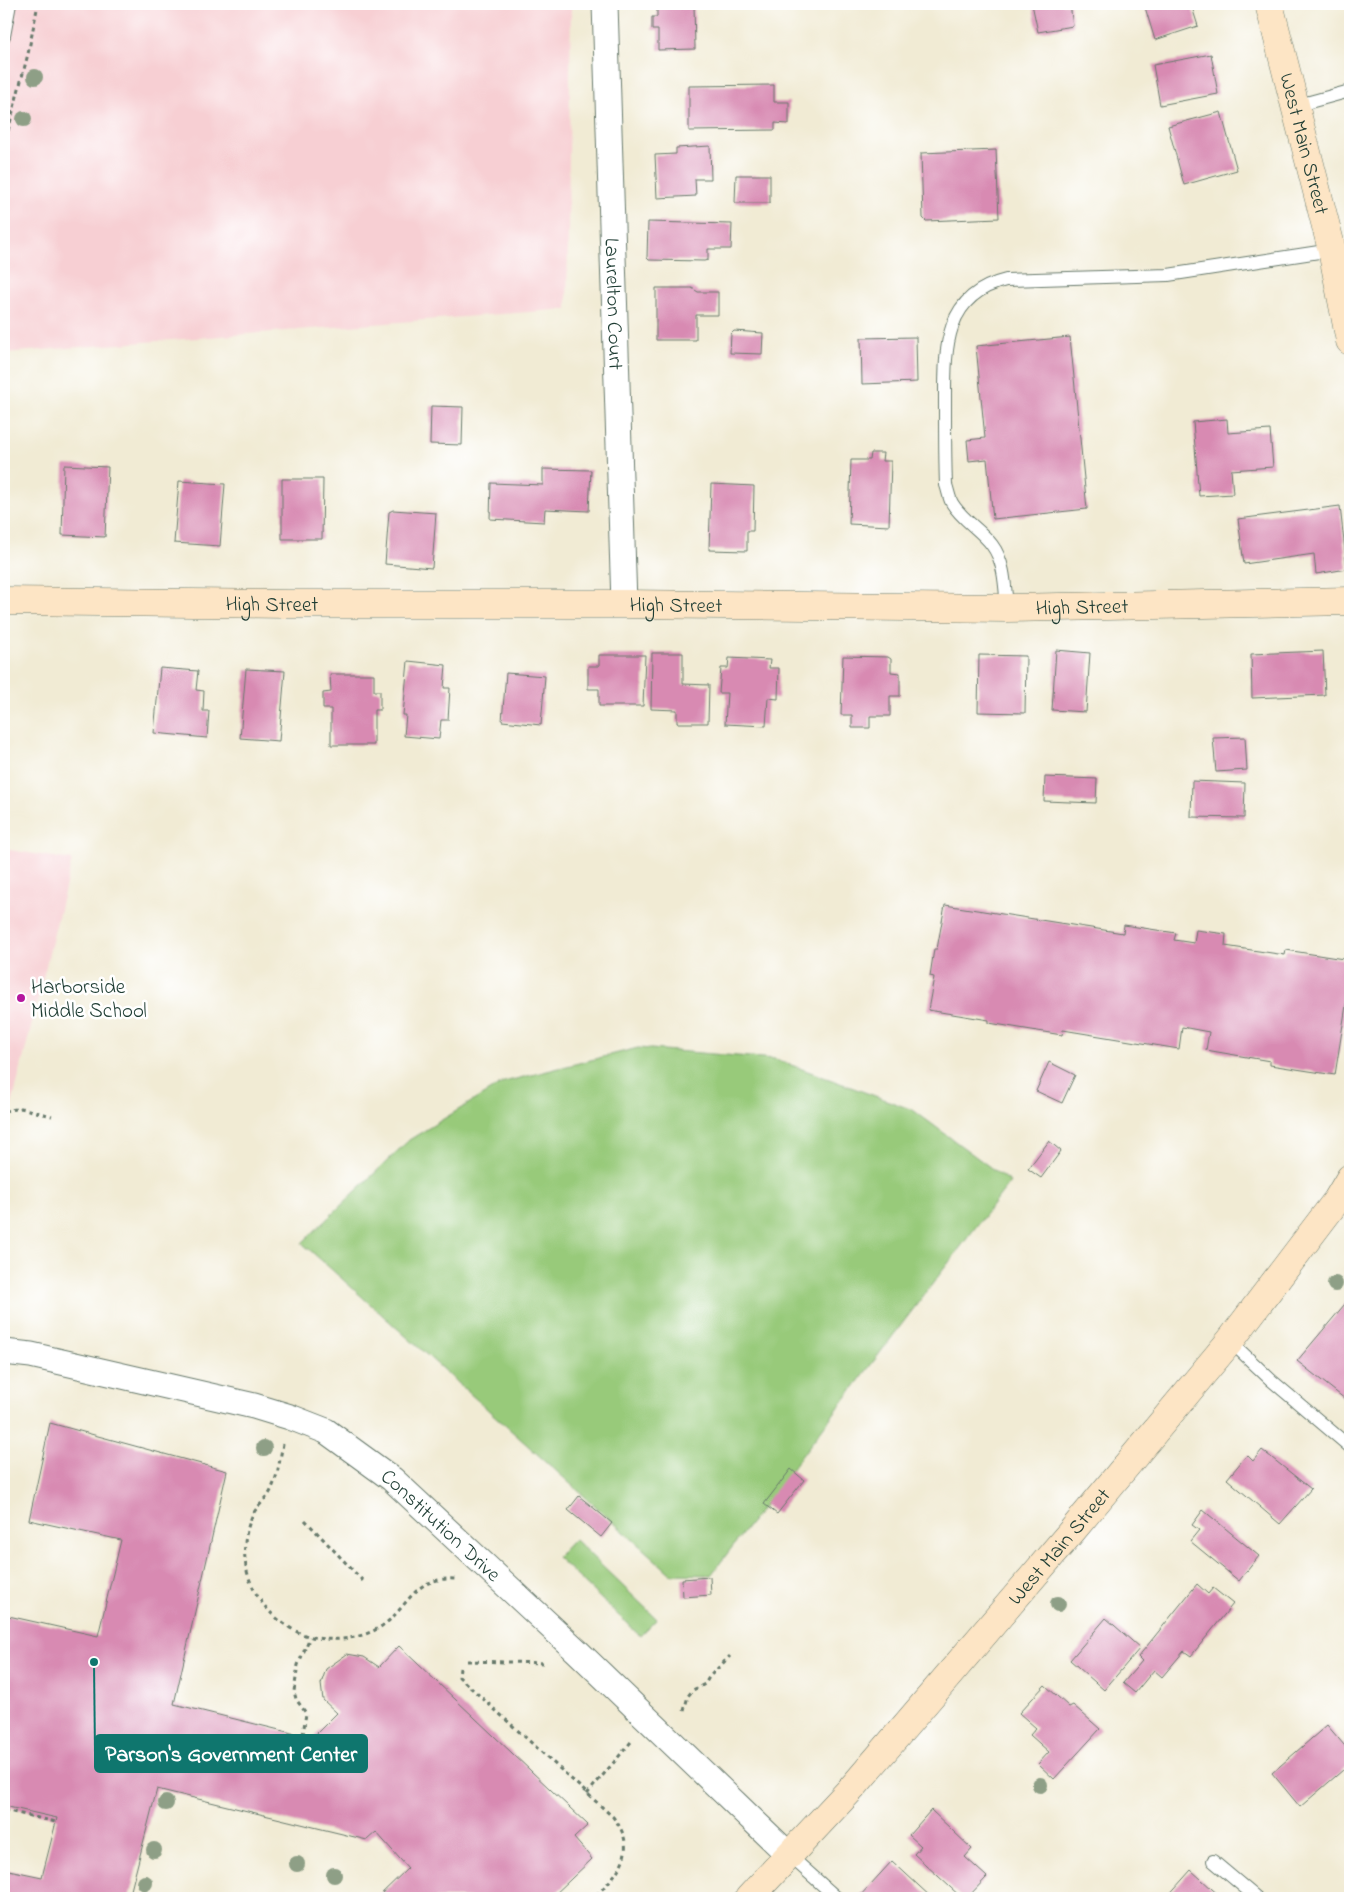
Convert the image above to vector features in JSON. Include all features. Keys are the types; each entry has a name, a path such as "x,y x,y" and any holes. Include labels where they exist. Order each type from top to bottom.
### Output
{"main road":[{"name":"West Main Street","path":"1270,4 1332,250 1350,341"},
{"name":"High Street","path":"4,601 1007,608 1350,601"},
{"name":"West Main Street","path":"749,1898 853,1787 1005,1610 1230,1341 1337,1200 1350,1178"}],"street":[{"name":"Laurelton Court","path":"605,4 624,604"},
{"name":"Constitution Drive","path":"4,1352 31,1355 254,1406 326,1431 392,1479 578,1652 790,1856"}],"lane":[{"path":"4,36 10,4"},
{"path":"1295,106 1350,91"},
{"path":"1007,608 1000,562 993,546 963,517 951,502 946,484 945,362 948,336 956,316 972,295 989,284 1006,280 1168,275 1332,250"},
{"path":"1230,1341 1271,1380 1350,1447"},
{"path":"790,1856 837,1898"},
{"path":"1213,1861 1257,1898"}],"path":[{"path":"4,146 28,54 38,4"},
{"path":"4,1111 21,1108 52,1116"},
{"path":"284,1439 272,1490 252,1515 247,1533 245,1555 249,1580 261,1604 279,1622 296,1632 310,1637 329,1639 353,1638 385,1624 421,1586 434,1579 459,1579"},
{"path":"305,1520 363,1581"},
{"path":"303,1735 306,1713 296,1699 294,1691 298,1665 310,1637"},
{"path":"684,1711 688,1696 693,1690 705,1684 709,1677 730,1656"},
{"path":"467,1662 555,1663"},
{"path":"460,1668 459,1677 613,1817 620,1826 625,1849 623,1861 619,1871 593,1898"},
{"path":"587,1794 635,1738"},
{"path":"4,1810 56,1822"}],"shaded area":[{"path":"4,4 571,4 567,309 4,353"},
{"name":"Harborside Middle School","path":"4,849 72,860 4,1137"}],"green space":[{"path":"638,1048 775,1059 913,1110 1010,1182 711,1575 671,1574 302,1243 409,1140 504,1082"},
{"path":"574,1539 657,1619 640,1636 557,1557"}],"building":[{"path":"657,4 694,4 695,49 658,50 658,30 652,30 652,17 657,17"},
{"path":"1032,4 1070,4 1073,26 1038,32"},
{"path":"1144,4 1191,4 1198,26 1155,40"},
{"path":"1211,54 1218,94 1160,105 1153,65"},
{"path":"774,85 774,102 789,102 789,124 775,123 775,130 689,131 689,86"},
{"path":"1221,112 1237,170 1184,185 1168,126"},
{"path":"710,146 711,179 695,179 696,196 657,198 655,155 676,154 676,148"},
{"path":"996,150 999,218 926,221 923,218 921,153"},
{"path":"736,175 770,175 770,203 735,203"},
{"path":"648,222 732,224 731,249 708,249 708,260 704,261 649,260 647,258"},
{"path":"656,288 692,288 698,292 718,292 718,315 696,315 696,340 656,340"},
{"path":"734,331 763,333 762,354 730,353 731,334"},
{"path":"916,337 917,382 862,384 861,338"},
{"path":"1070,337 1087,509 993,519 987,459 969,461 967,440 985,438 976,346"},
{"path":"431,406 463,407 462,445 430,444"},
{"path":"1227,419 1228,433 1270,430 1273,467 1231,470 1233,494 1199,496 1193,422"},
{"path":"871,453 883,453 882,461 891,461 889,526 849,524 851,460 870,460"},
{"path":"64,465 108,467 105,537 62,535"},
{"path":"543,469 591,470 589,511 545,509 544,522 490,519 491,483 543,485"},
{"path":"282,479 323,479 322,539 282,539"},
{"path":"179,481 225,484 220,546 174,543"},
{"path":"711,484 754,486 753,531 747,531 747,551 709,550"},
{"path":"1340,506 1347,569 1316,574 1314,554 1244,564 1238,519"},
{"path":"393,510 436,513 432,568 385,564 389,512"},
{"path":"1056,650 1090,653 1086,712 1052,710"},
{"path":"1323,651 1325,695 1252,698 1251,654"},
{"path":"652,653 683,653 683,684 709,685 708,723 677,723 677,710 651,709"},
{"path":"599,655 645,655 643,706 599,706 599,689 588,689 588,666 599,666"},
{"path":"979,655 1026,656 1025,713 978,712"},
{"path":"843,656 888,657 891,659 891,672 900,673 900,696 890,696 890,716 870,716 870,728 852,728 852,715 841,715"},
{"path":"729,658 770,660 769,668 779,668 778,699 768,698 766,726 725,724 727,693 719,693 721,668 728,668"},
{"path":"408,661 446,665 444,688 450,688 448,720 441,720 439,739 404,736 406,715 403,715"},
{"path":"160,668 198,671 196,690 204,691 203,711 209,711 207,738 154,733"},
{"path":"246,669 285,671 279,741 240,738"},
{"path":"506,673 545,676 541,725 502,721"},
{"path":"330,674 374,674 374,691 380,691 380,710 374,710 374,745 331,745 331,709 323,709 323,693 331,692"},
{"path":"1245,737 1247,770 1216,772 1213,738"},
{"path":"1045,777 1097,779 1096,803 1044,801"},
{"path":"1192,781 1245,783 1244,818 1191,817"},
{"path":"945,905 1123,933 1124,925 1176,933 1174,940 1194,943 1196,930 1226,934 1225,946 1285,955 1286,950 1350,960 1350,980 1335,1075 1270,1065 1270,1061 1206,1050 1209,1032 1182,1027 1179,1049 1063,1030 1062,1035 989,1023 989,1020 928,1010 934,977 930,976 934,949 937,949"},
{"path":"1049,1062 1075,1075 1062,1103 1036,1091"},
{"path":"1049,1141 1061,1151 1041,1178 1028,1169"},
{"path":"1350,1298 1350,1403 1297,1361"},
{"path":"50,1423 227,1471 174,1704 312,1738 337,1713 323,1700 321,1684 326,1669 347,1654 364,1657 379,1667 399,1646 588,1825 574,1838 592,1859 551,1898 377,1898 408,1868 376,1832 367,1840 157,1789 129,1898 4,1898 4,1869 42,1877 57,1818 4,1806 4,1615 98,1636 121,1540 29,1520"},
{"path":"1262,1450 1311,1489 1280,1524 1227,1479 1247,1455 1253,1461"},
{"path":"791,1469 804,1480 777,1514 764,1504"},
{"path":"579,1496 612,1523 601,1537 568,1510"},
{"path":"1203,1510 1259,1556 1239,1581 1190,1541 1199,1530 1192,1525"},
{"path":"710,1577 711,1595 683,1597 682,1579"},
{"path":"1197,1584 1208,1594 1213,1588 1233,1604 1191,1656 1184,1651 1162,1677 1154,1670 1135,1693 1123,1683 1142,1661 1138,1657"},
{"path":"1106,1618 1140,1648 1104,1690 1070,1660"},
{"path":"1045,1685 1069,1707 1073,1705 1100,1729 1054,1779 1038,1764 1049,1752 1030,1735 1036,1728 1019,1713"},
{"path":"1327,1725 1350,1752 1350,1764 1300,1807 1272,1773"},
{"path":"931,1810 972,1849 965,1857 987,1877 967,1898 962,1898 914,1854 921,1846 909,1835"},
{"path":"892,1861 932,1898 858,1898"},
{"path":"1191,1870 1222,1898 1166,1898"}],"place":[{"name":"Harborside Middle School","path":"21,998"},
{"name":"Parson's Government Center","path":"94,1662"}]}
